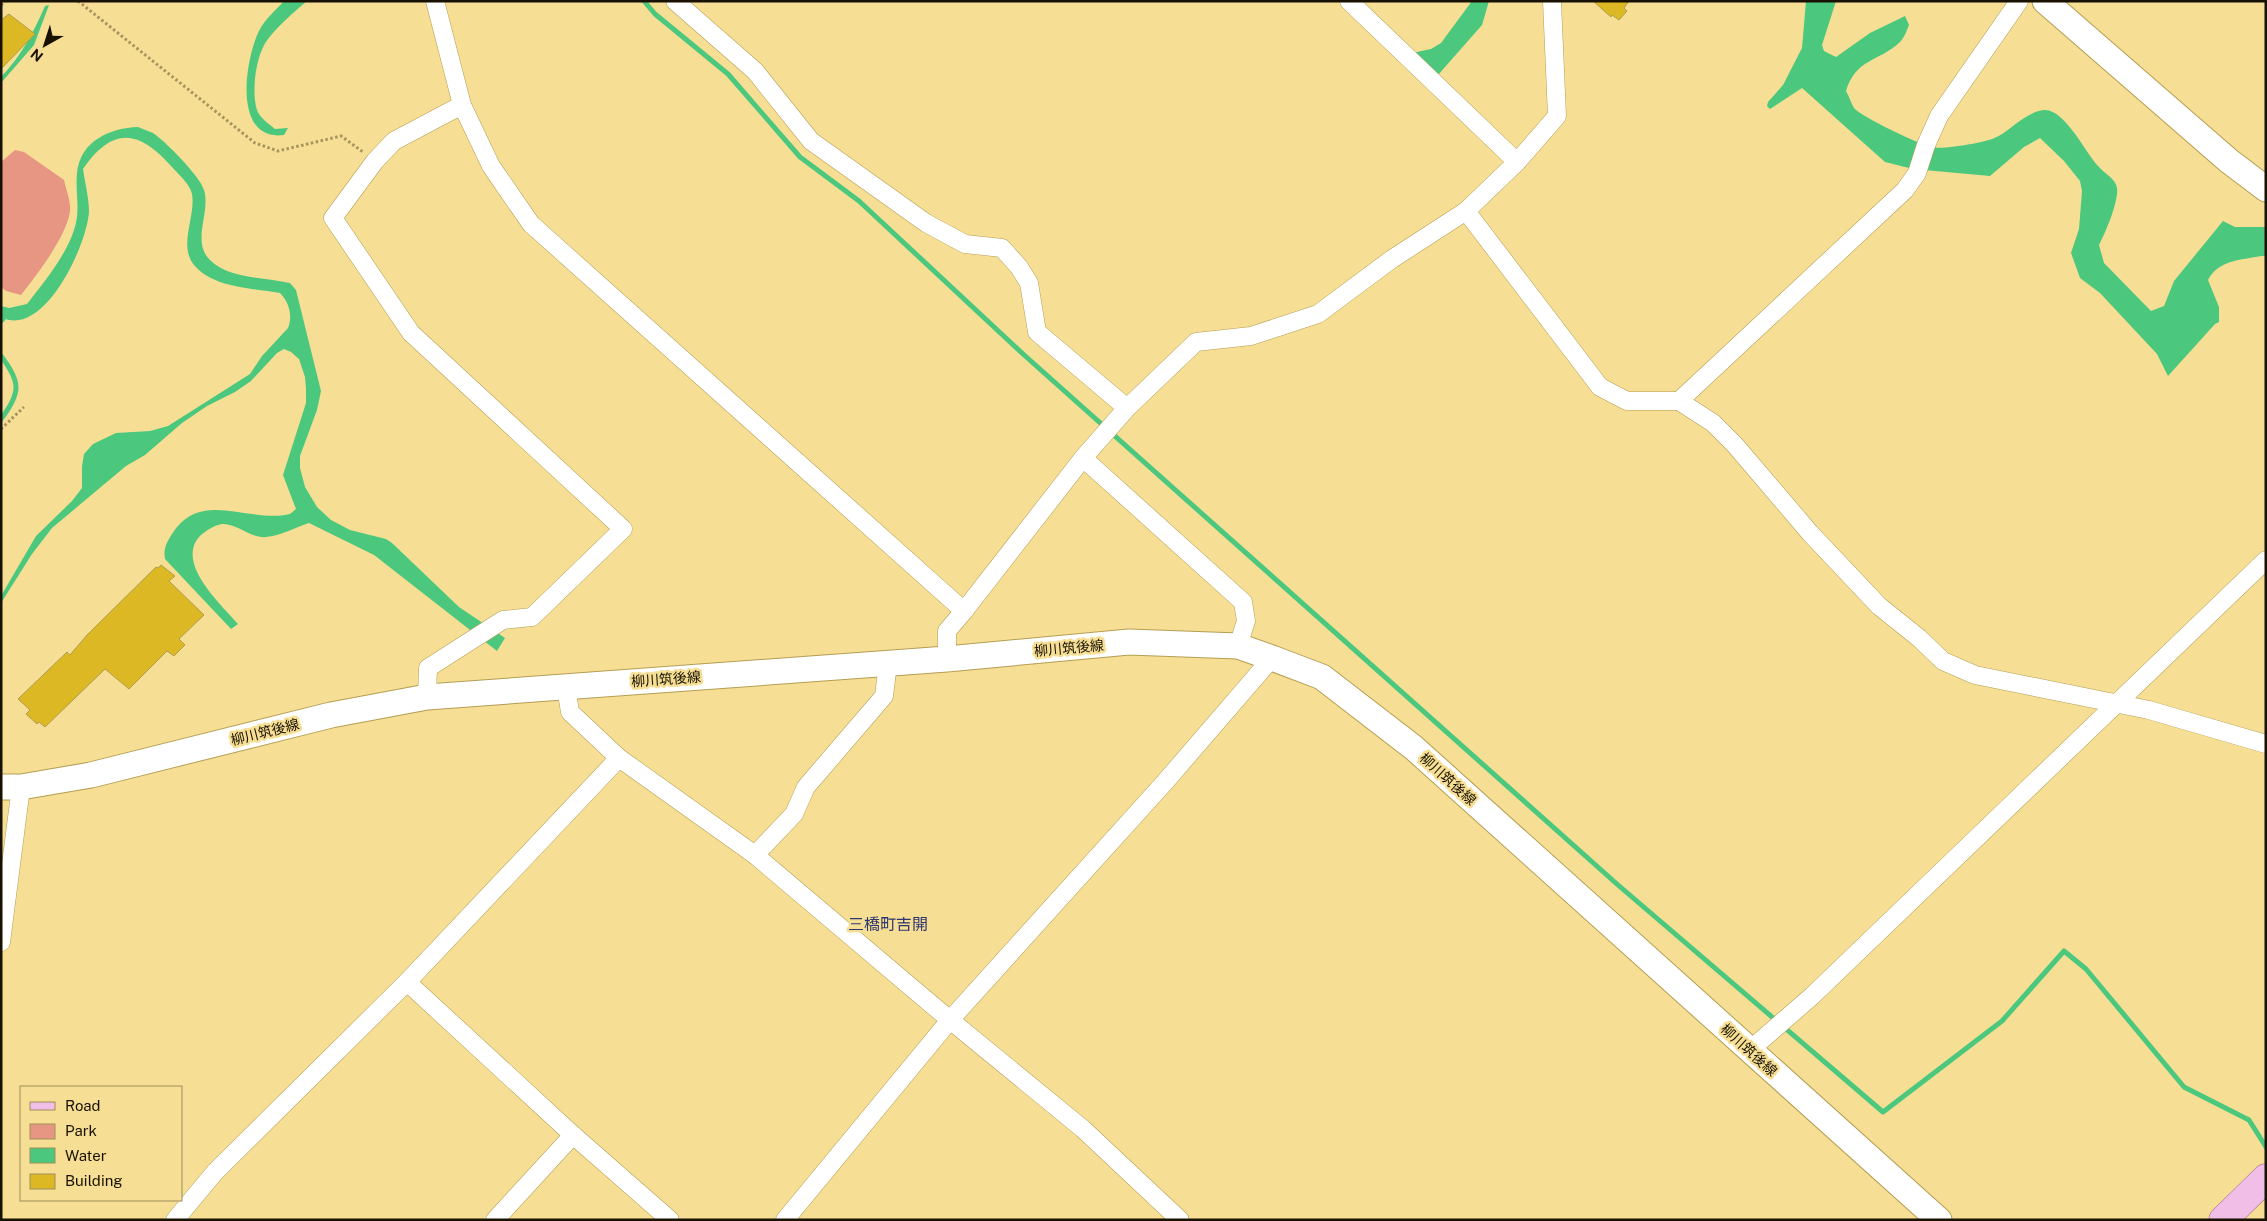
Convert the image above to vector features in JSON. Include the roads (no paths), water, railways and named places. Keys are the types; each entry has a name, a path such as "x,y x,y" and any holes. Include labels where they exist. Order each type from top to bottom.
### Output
{"main road":[{"path":"2046,1 2229,161 2266,189"},
{"name":"柳川筑後線","path":"11,787 91,775 331,715 427,697 529,688 566,687 947,659 1129,642 1238,646 1322,677 1414,748 1939,1220"},
{"path":"2223,1220 2257,1187"}],"street":[{"path":"435,1 462,105 491,166 531,224 964,611"},
{"path":"675,1 755,71 811,140 926,222 965,244 1002,248 1019,267 1029,283 1037,332 1127,408"},
{"path":"1349,1 1518,162"},
{"path":"947,659 947,631 1083,458 1127,408 1196,342 1251,336 1318,314 1392,259 1466,211 1518,162 1557,116 1552,1"},
{"path":"1679,401 1905,190 1917,173 1926,144 1939,116 2020,1"},
{"path":"427,697 428,668 503,620 532,617 623,529 411,333 333,218 375,161 394,141 462,105"},
{"path":"1466,211 1600,387 1628,401 1679,401 1713,423 1735,445 1810,533 1879,606 1919,638 1943,661 1975,675 2150,710 2258,742"},
{"path":"1083,458 1244,602 1246,621 1238,646"},
{"path":"1750,1050 1812,996 2266,560"},
{"path":"785,1220 950,1020 1158,789 1272,658"},
{"path":"755,855 794,814 806,787 884,696 888,663"},
{"path":"566,687 570,712 618,758 755,855 950,1020 1084,1129 1180,1220"},
{"path":"176,1218 215,1172 407,982 618,758"},
{"path":"1,942 11,787"},
{"path":"407,982 573,1135 670,1220"},
{"path":"495,1220 573,1135"}],"water":[{"path":"284,1 307,1 268,39 260,54 255,84 257,110 260,116 275,129 288,128 284,135 267,134 256,126 250,113 247,96 247,78 254,44 259,31 270,15"},
{"path":"1472,1 1489,1 1482,25 1438,75 1412,53 1431,49 1441,43"},
{"path":"1806,1 1836,1 1822,45 1824,51 1836,57 1870,33 1905,16 1909,25 1901,40 1892,48 1862,66 1850,80 1846,91 1854,108 1859,112 1903,136 1932,147 1952,147 1992,139 2029,115 2044,110 2052,111 2067,123 2093,160 2112,179 2117,188 2114,209 2099,245 2104,263 2151,311 2164,306 2174,281 2223,221 2235,227 2266,227 2266,256 2231,262 2212,273 2208,280 2219,307 2219,322 2215,324 2168,376 2157,354 2100,293 2080,278 2071,253 2079,229 2082,191 2080,181 2064,161 2040,138 2024,147 1990,176 1913,169 1885,162 1802,88 1770,109 1767,106 1768,102 1783,85 1802,48"},
{"path":"49,5 34,45 1,83 1,77 26,43 45,6"},
{"path":"138,127 153,133 165,143 182,159 201,184 205,199 202,245 210,260 227,271 290,283 296,290 321,391 317,410 300,456 300,468 305,487 317,507 331,520 350,530 386,539 392,543 459,607 505,638 497,651 374,555 309,523 266,537 255,536 228,524 222,524 209,529 199,537 193,548 193,559 197,571 212,595 238,624 231,629 165,559 165,549 172,534 184,520 197,513 227,510 275,516 290,514 296,509 283,475 306,403 306,389 305,377 299,359 284,349 277,353 251,381 235,392 207,406 182,423 145,455 126,466 52,528 32,554 1,603 1,596 36,536 72,501 82,488 84,454 93,444 116,433 150,431 168,426 250,374 262,356 288,328 290,319 289,309 280,293 222,283 202,273 194,265 189,257 187,240 193,203 189,187 159,154 147,145 125,138 115,140 104,146 83,169 89,206 87,226 72,265 61,285 33,315 17,320 1,317 1,306 9,308 27,304 54,269 65,250 76,223 77,173 79,162 84,152 98,138 117,130"}],"waterway":[{"path":"644,1 655,14 728,74 800,157 859,201 1023,354 1618,885 1883,1112 2002,1021 2064,951 2086,969 2184,1087 2249,1120 2266,1147"},
{"path":"1,356 12,373 16,388 12,402 1,419"}],"district":[{"name":"三橋町吉開","path":"888,924"}]}
